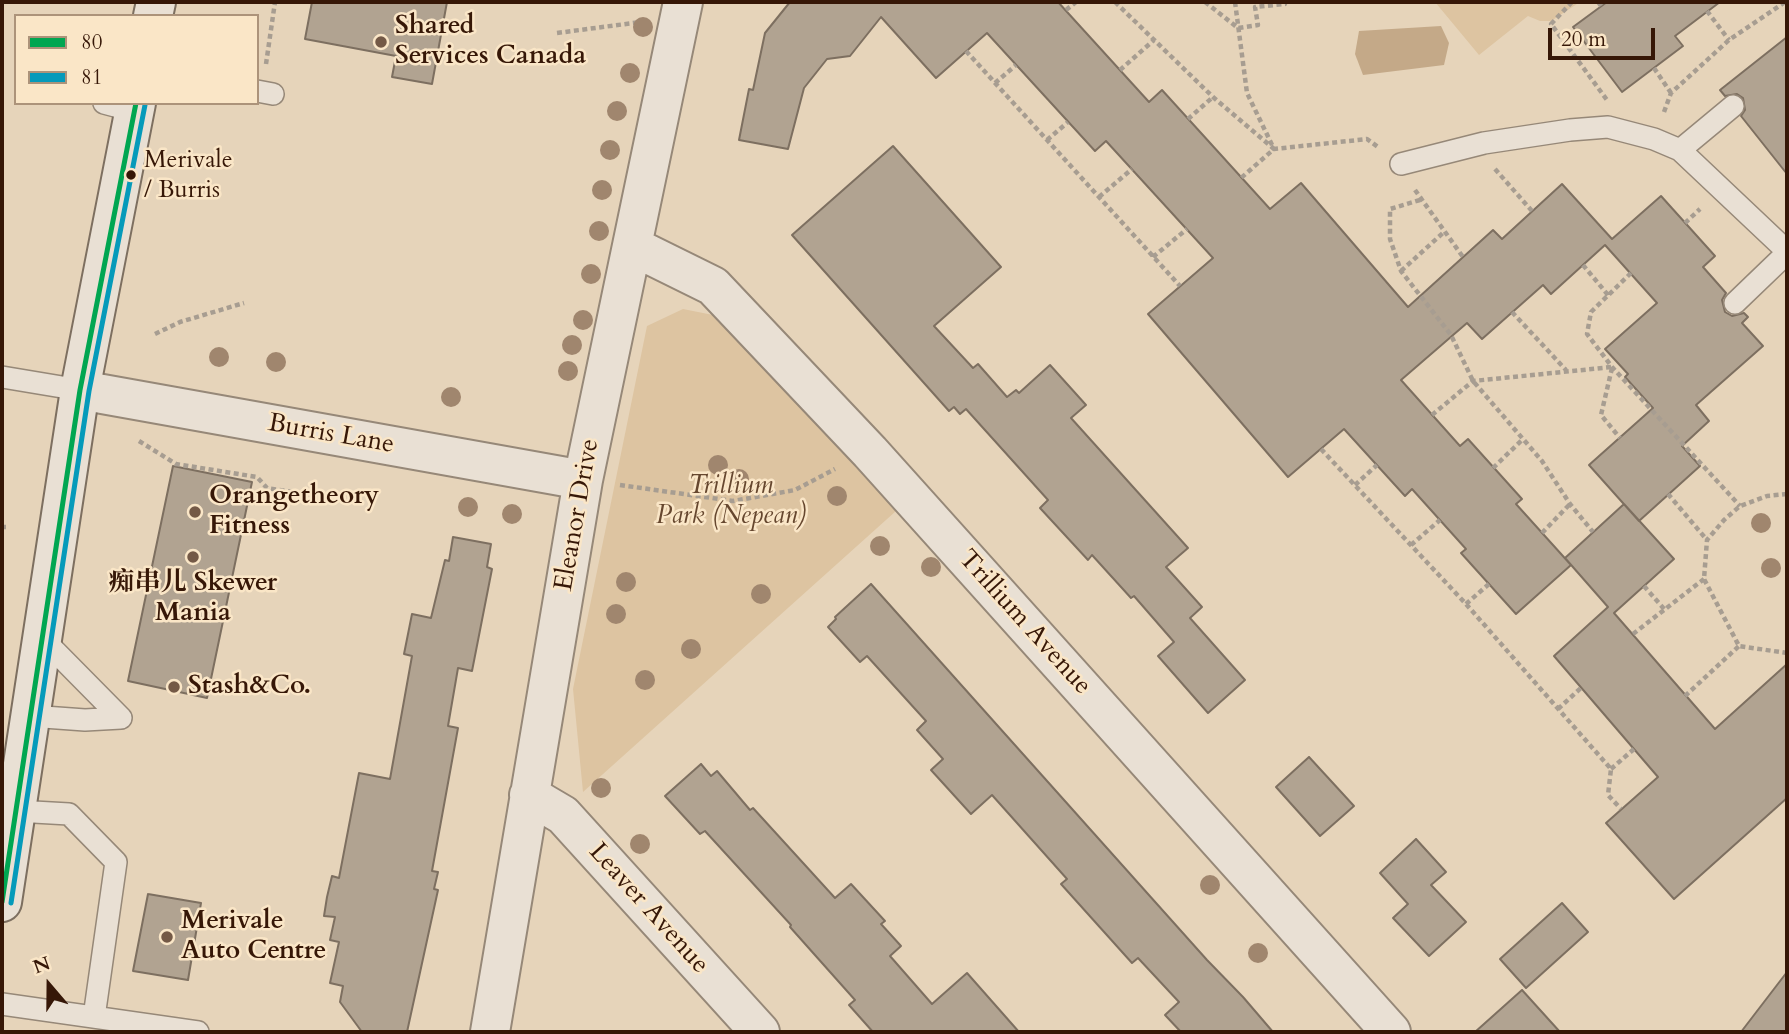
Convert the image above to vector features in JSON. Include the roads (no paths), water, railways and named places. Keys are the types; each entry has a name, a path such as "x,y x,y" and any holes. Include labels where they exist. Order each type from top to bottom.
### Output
{"street":[{"name":"Eleanor Drive","path":"490,1032 583,480 682,9"},
{"path":"2,902 125,106"},
{"name":"Trillium Avenue","path":"632,246 713,286 870,452 1391,1032"},
{"name":"Burris Lane","path":"80,390 583,480"},
{"name":"Leaver Avenue","path":"529,795 563,815 760,1032"}],"lane":[{"path":"1679,149 1733,106"},
{"path":"1401,164 1484,143 1608,127 1654,139 1679,149 1787,252 1735,303"},
{"path":"2,376 80,390"},
{"path":"30,716 85,720 121,718 42,638"},
{"path":"16,811 69,814 116,862 94,1017"},
{"path":"2,1003 198,1032"}],"place":[{"name":"Shared Services Canada","path":"381,42"},
{"name":"Merivale / Burris","path":"131,175"},
{"name":"Orangetheory Fitness","path":"195,512"},
{"name":"痴串儿 Skewer Mania","path":"193,557"},
{"name":"Stash&Co.","path":"174,687"},
{"name":"Merivale Auto Centre","path":"167,937"}],"park label":[{"name":"Trillium Park (Nepean)","path":"731,502"}]}
